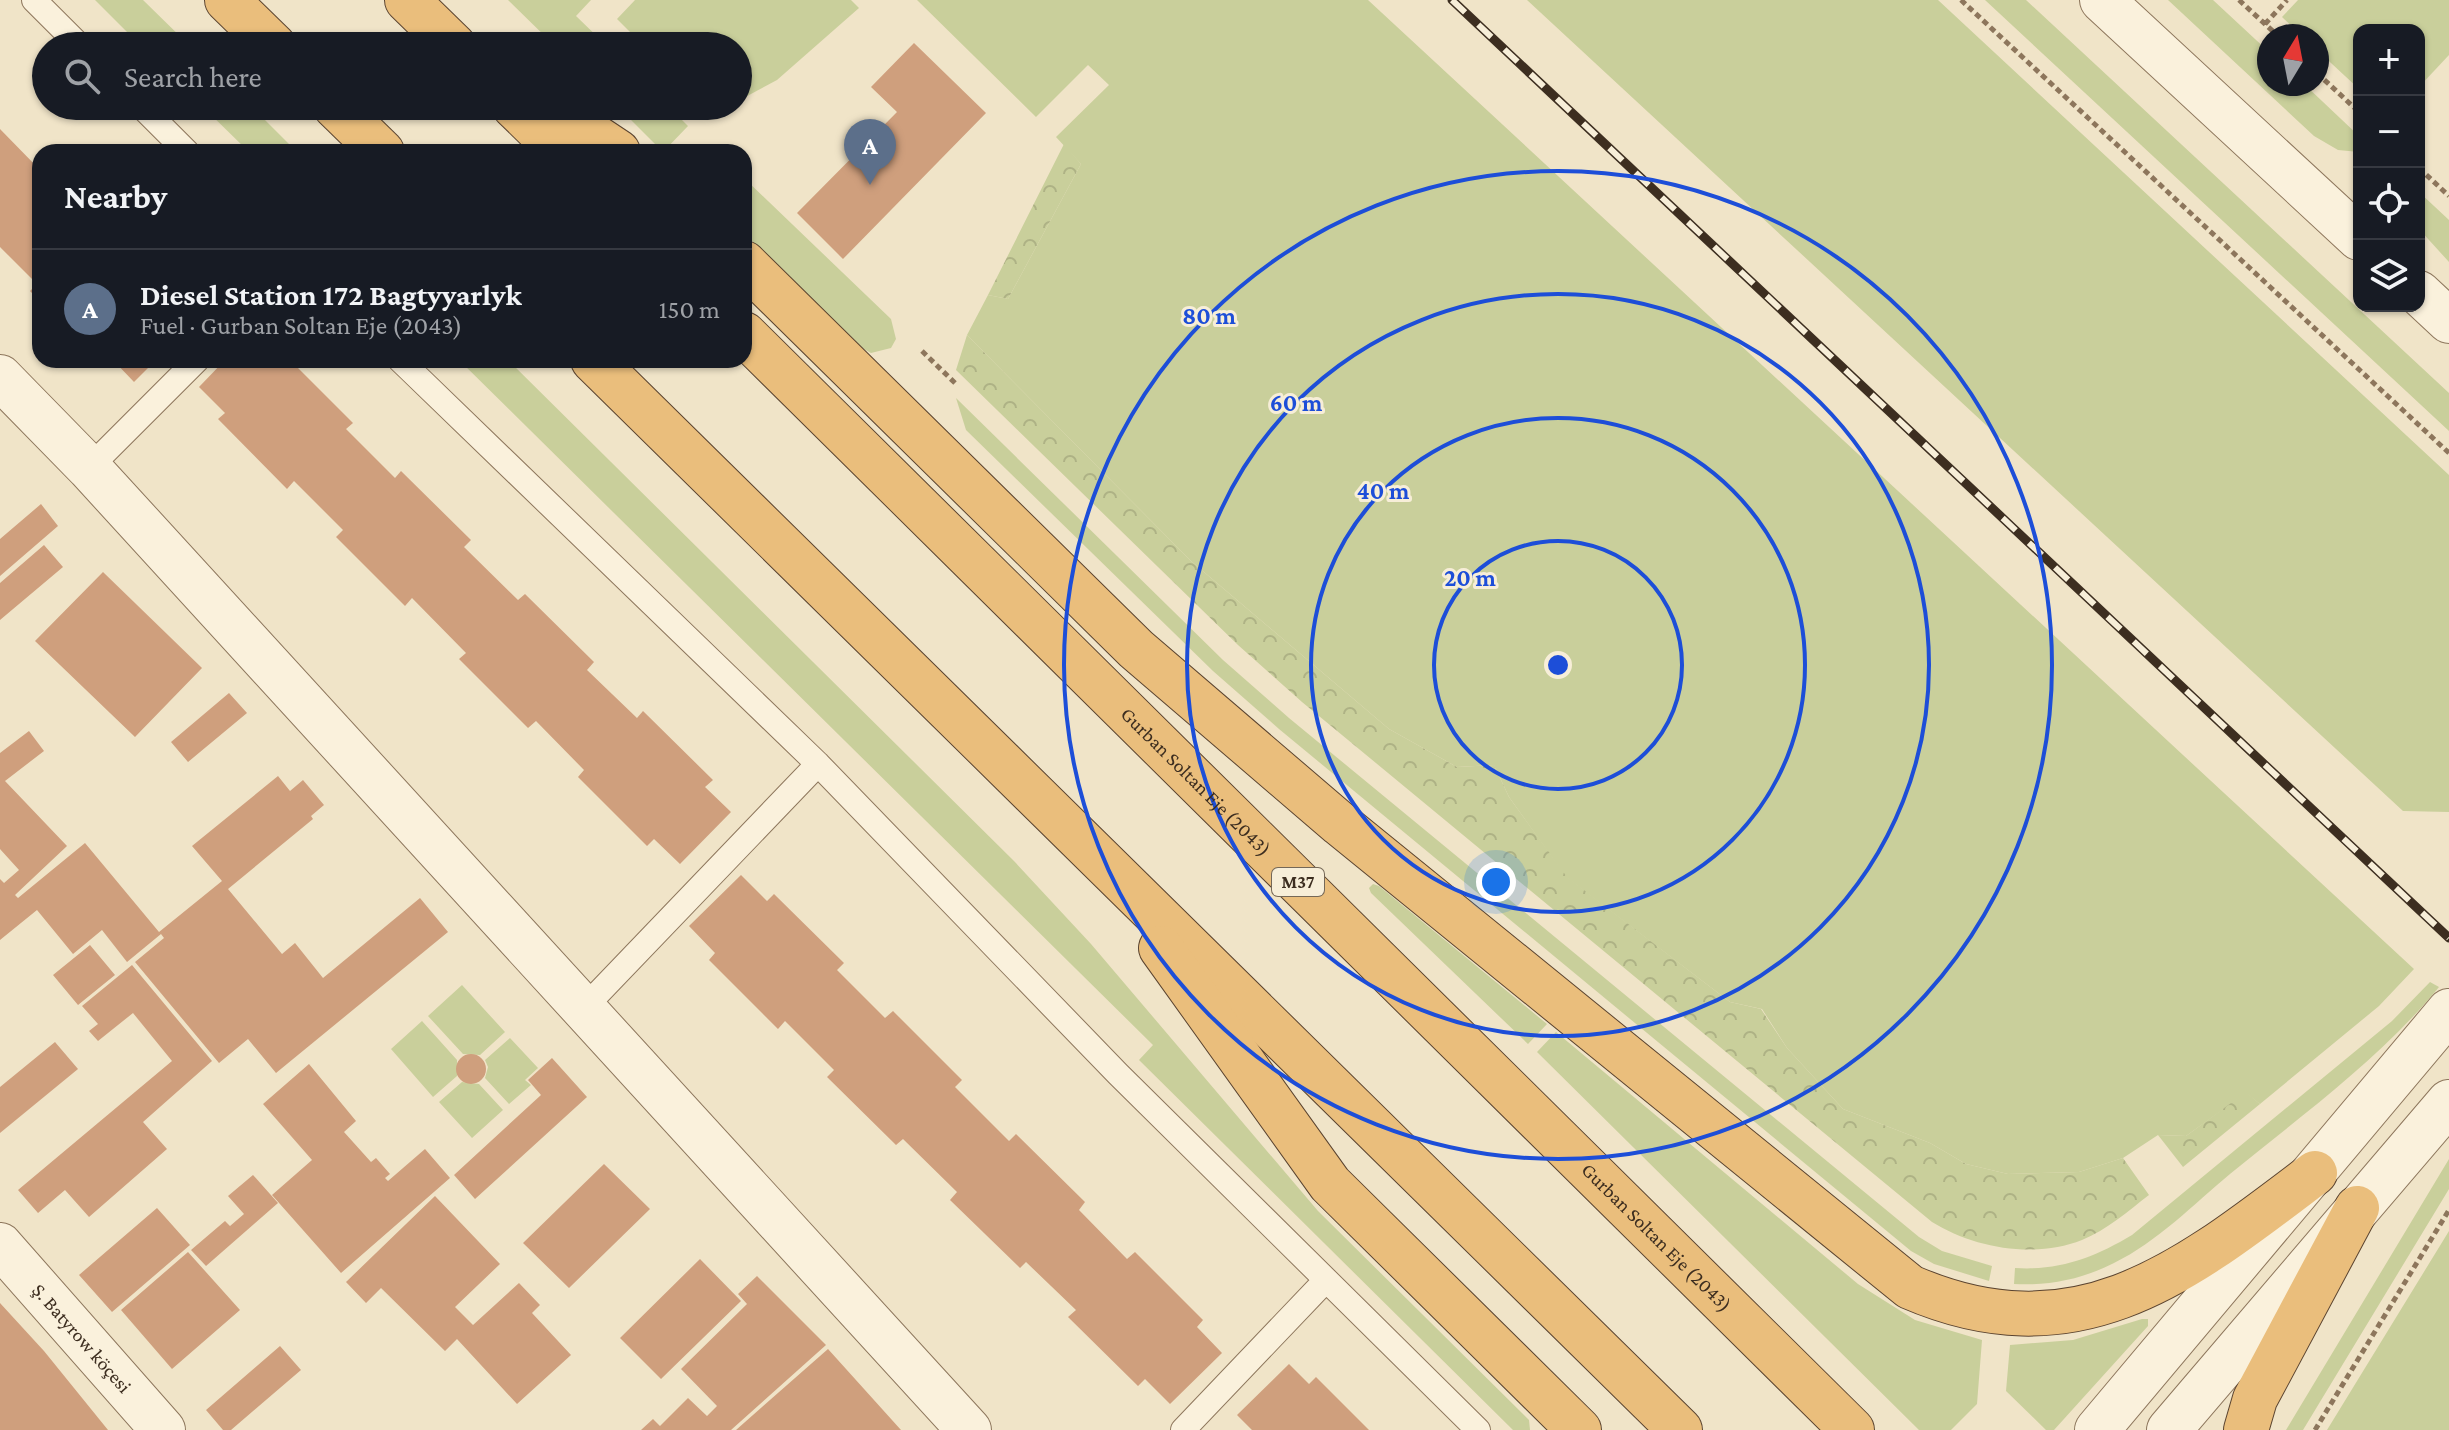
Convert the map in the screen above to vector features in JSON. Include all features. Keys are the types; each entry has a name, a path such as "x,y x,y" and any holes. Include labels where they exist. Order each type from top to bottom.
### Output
{"highway":[{"path":"227,0 260,32"},
{"path":"407,0 441,32"},
{"path":"349,120 374,144"},
{"path":"528,120 553,144"},
{"path":"570,120 606,144"},
{"path":"752,271 1148,659 1340,824 1910,1287 1948,1303 2000,1309 2043,1312 2101,1306 2181,1269 2315,1173"},
{"name":"Gurban Soltan Eje (2043)","path":"752,342 1852,1430"},
{"path":"601,368 1680,1430"},
{"path":"907,424 1221,807"},
{"path":"1090,849 1330,1184 1579,1430"},
{"path":"2246,1430 2255,1399 2357,1208"}],"street":[{"path":"2102,0 2353,232"},
{"path":"2425,299 2449,321"},
{"path":"0,377 89,468 969,1430"},
{"path":"2097,1430 2449,1011"},
{"path":"2169,1430 2449,1102"},
{"name":"Ş. Batyrow köçesi","path":"0,1245 163,1430"}],"lane":[{"path":"34,0 66,32"},
{"path":"155,120 179,144"},
{"path":"89,468 189,368"},
{"path":"408,368 818,764 1118,1074 1478,1430"},
{"path":"584,1008 818,764"},
{"path":"1183,1430 1326,1280"}],"path":[{"path":"1961,0 2449,453"},
{"path":"2239,0 2265,24 2287,0"},
{"path":"2329,84 2353,106"},
{"path":"2425,174 2449,196"},
{"path":"922,351 956,384"},
{"path":"2315,1430 2449,1210"}],"green space":[{"path":"95,0 143,0 176,32 127,32"},
{"path":"508,0 591,0 576,16 593,32 541,32"},
{"path":"635,0 851,0 859,8 777,80 752,93 752,32 630,32 617,19"},
{"path":"917,0 1368,0 2414,969 2379,1006 2260,1104 2246,1093 2186,1136 2158,1135 2123,1158 2079,1172 2008,1174 1966,1164 1930,1143 1843,1109 1787,1048 1762,1009 1730,1002 1566,877 1509,797 1494,765 1457,767 1389,729 1191,561 967,335 988,295 1008,299 1081,164 1056,137 1109,85 1088,65 1036,117"},
{"path":"1527,0 1938,0 2449,475 2449,812 2403,811"},
{"path":"1985,0 2026,0 2353,304 2353,312 2362,312 2449,393 2449,431"},
{"path":"2168,0 2213,0 2257,41 2257,83"},
{"path":"2298,0 2449,0 2449,55 2425,81 2425,24 2353,24 2353,83 2329,61 2329,24 2289,24 2282,17"},
{"path":"2271,96 2317,96 2353,130 2353,151 2338,150 2314,136"},
{"path":"216,120 265,120 289,144 241,144"},
{"path":"631,120 682,120 688,126 671,144 655,144"},
{"path":"1064,144 1081,164 1008,299 988,295"},
{"path":"752,186 891,319 896,339 891,348 871,353 862,348 752,241"},
{"path":"2425,198 2449,220 2449,262 2425,236"},
{"path":"967,335 1191,561 1389,729 1457,767 1494,765 1509,797 1567,877 1730,1002 1761,1009 1787,1048 1843,1109 1930,1143 1966,1164 2008,1174 2079,1172 2123,1158 2149,1195 2091,1236 2044,1249 2025,1250 1985,1244 1932,1222 1302,702 1238,645 956,370"},
{"path":"467,368 516,368 1014,861 1091,944 1318,1211 1529,1420 1530,1430 1513,1430 1139,1060 1153,1045"},
{"path":"956,398 1223,660 1289,718 1919,1237 1942,1251 1992,1266 1989,1281 1934,1264 1911,1251 1279,729 1213,671 966,430"},
{"path":"1373,884 1547,1024 1528,1044 1371,893 1369,888"},
{"path":"2430,982 2439,987 2366,1062 2145,1244 2102,1269 2078,1277 2040,1284 2014,1284 2015,1268 2062,1265 2104,1250 2132,1235 2392,1021"},
{"path":"462,985 505,1032 480,1055 463,1054 428,1016"},
{"path":"422,1021 457,1060 457,1076 433,1097 391,1049"},
{"path":"1556,1032 1858,1284 1915,1320 1982,1340 1977,1404 1951,1430 1919,1430 1537,1052"},
{"path":"510,1038 538,1068 525,1080 531,1085 509,1104 485,1078 488,1067 485,1060"},
{"path":"462,1082 479,1084 503,1110 472,1138 439,1102"},
{"path":"2246,1092 2260,1104 2183,1167 2158,1135 2186,1136"},
{"path":"2449,1159 2449,1189 2303,1430 2286,1430"},
{"path":"2449,1231 2449,1430 2327,1430"},
{"path":"2148,1319 2148,1326 2054,1430 2046,1430 2006,1391 2010,1345 2073,1340"}],"building":[{"path":"914,43 986,113 843,259 797,213 897,112 871,87"},
{"path":"0,129 32,162 32,279 0,247"},
{"path":"121,368 148,368 134,382"},
{"path":"217,368 298,368 353,423 346,429 395,478 401,471 471,540 464,547 518,600 525,594 594,662 587,670 637,718 643,711 713,780 705,787 731,812 680,864 654,839 647,846 578,777 584,770 536,721 528,728 459,659 466,653 412,598 405,606 336,537 343,530 294,481 287,489 218,419 225,413 199,387"},
{"path":"41,504 58,526 0,576 0,539"},
{"path":"44,545 63,567 0,620 0,583"},
{"path":"103,572 202,668 135,737 35,641"},
{"path":"229,693 247,713 188,762 171,742"},
{"path":"29,731 44,751 5,781 67,846 15,895 18,898 85,843 159,932 222,881 192,846 278,776 290,791 303,780 324,805 311,816 313,819 228,889 282,954 295,943 323,978 420,898 448,932 276,1073 248,1039 219,1063 135,962 164,938 161,934 127,962 102,930 73,954 37,910 0,940 0,879 4,883 19,870 0,849 0,753"},
{"path":"741,875 767,901 774,894 844,963 837,970 885,1018 893,1011 962,1080 955,1087 1009,1141 1016,1134 1085,1202 1079,1210 1127,1259 1135,1252 1203,1320 1197,1327 1222,1353 1170,1404 1145,1379 1138,1386 1068,1317 1076,1310 1026,1262 1020,1268 950,1200 957,1192 903,1139 896,1145 827,1077 834,1070 785,1021 778,1029 709,960 715,953 689,926"},
{"path":"90,945 115,975 78,1005 53,975"},
{"path":"132,965 212,1061 143,1122 167,1149 89,1217 65,1190 38,1213 18,1190 172,1061 133,1013 98,1041 89,1031 98,1024 82,1006"},
{"path":"55,1042 78,1069 0,1133 0,1087"},
{"path":"471,1054 482,1058 486,1069 482,1080 471,1084 460,1080 456,1069 460,1058"},
{"path":"552,1058 587,1097 475,1199 454,1175 541,1095 528,1080"},
{"path":"309,1064 356,1121 344,1132 371,1162 376,1158 390,1174 385,1178 388,1181 425,1149 450,1178 341,1273 272,1195 312,1160 263,1104"},
{"path":"604,1164 650,1209 569,1288 523,1243"},
{"path":"253,1175 278,1203 206,1266 191,1250 225,1221 230,1226 244,1214 228,1196"},
{"path":"435,1196 500,1264 455,1307 473,1325 519,1283 540,1305 532,1313 571,1355 517,1404 457,1339 445,1351 381,1288 366,1303 346,1282"},
{"path":"157,1208 190,1245 112,1312 79,1275"},
{"path":"188,1252 240,1310 172,1369 121,1310"},
{"path":"700,1259 741,1301 661,1379 620,1338"},
{"path":"757,1276 826,1345 731,1430 641,1430 653,1419 660,1426 688,1398 707,1416 717,1406 681,1369 747,1304 738,1294"},
{"path":"0,1303 44,1351 108,1430 0,1430"},
{"path":"280,1346 301,1370 231,1430 223,1430 206,1410"},
{"path":"828,1349 901,1430 736,1430"},
{"path":"1289,1364 1309,1384 1316,1377 1369,1430 1252,1430 1237,1415"}],"railway":[{"path":"1452,0 2449,938"}],"place":[{"name":"Diesel Station 172 Bagtyyarlyk","path":"870,185"}]}
